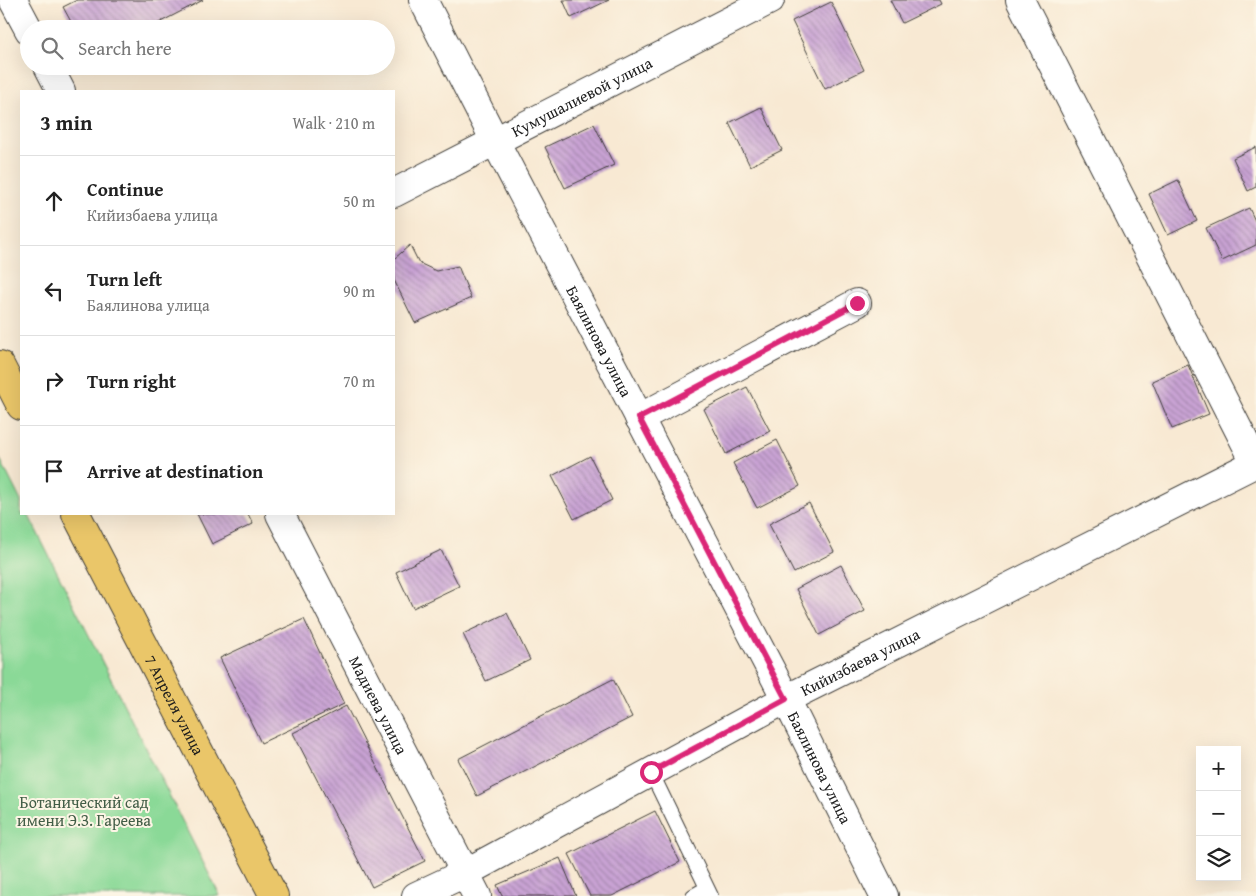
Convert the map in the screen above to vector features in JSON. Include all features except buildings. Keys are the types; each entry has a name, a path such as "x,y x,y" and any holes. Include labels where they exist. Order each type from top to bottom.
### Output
{"main road":[{"name":"7 Апреля улица","path":"77,515 274,896"}],"street":[{"path":"13,0 24,20"},
{"name":"Баялинова улица","path":"423,0 786,699 884,896"},
{"name":"Кумушалиевой улица","path":"395,192 770,0"},
{"path":"1020,0 1256,463"},
{"path":"53,75 60,90"},
{"path":"639,418 857,303"},
{"name":"Кийизбаева улица","path":"416,896 471,884 651,772 786,699 1256,463"},
{"name":"Мадиева улица","path":"281,515 471,884"}],"lane":[{"path":"651,772 708,892 693,896"}],"green space":[{"name":"Ботанический сад имени Э.З. Гареева","path":"0,459 20,499 20,515 29,515 220,896 0,896"}],"route":[{"path":"651,772 786,699 639,418 857,303"}]}
